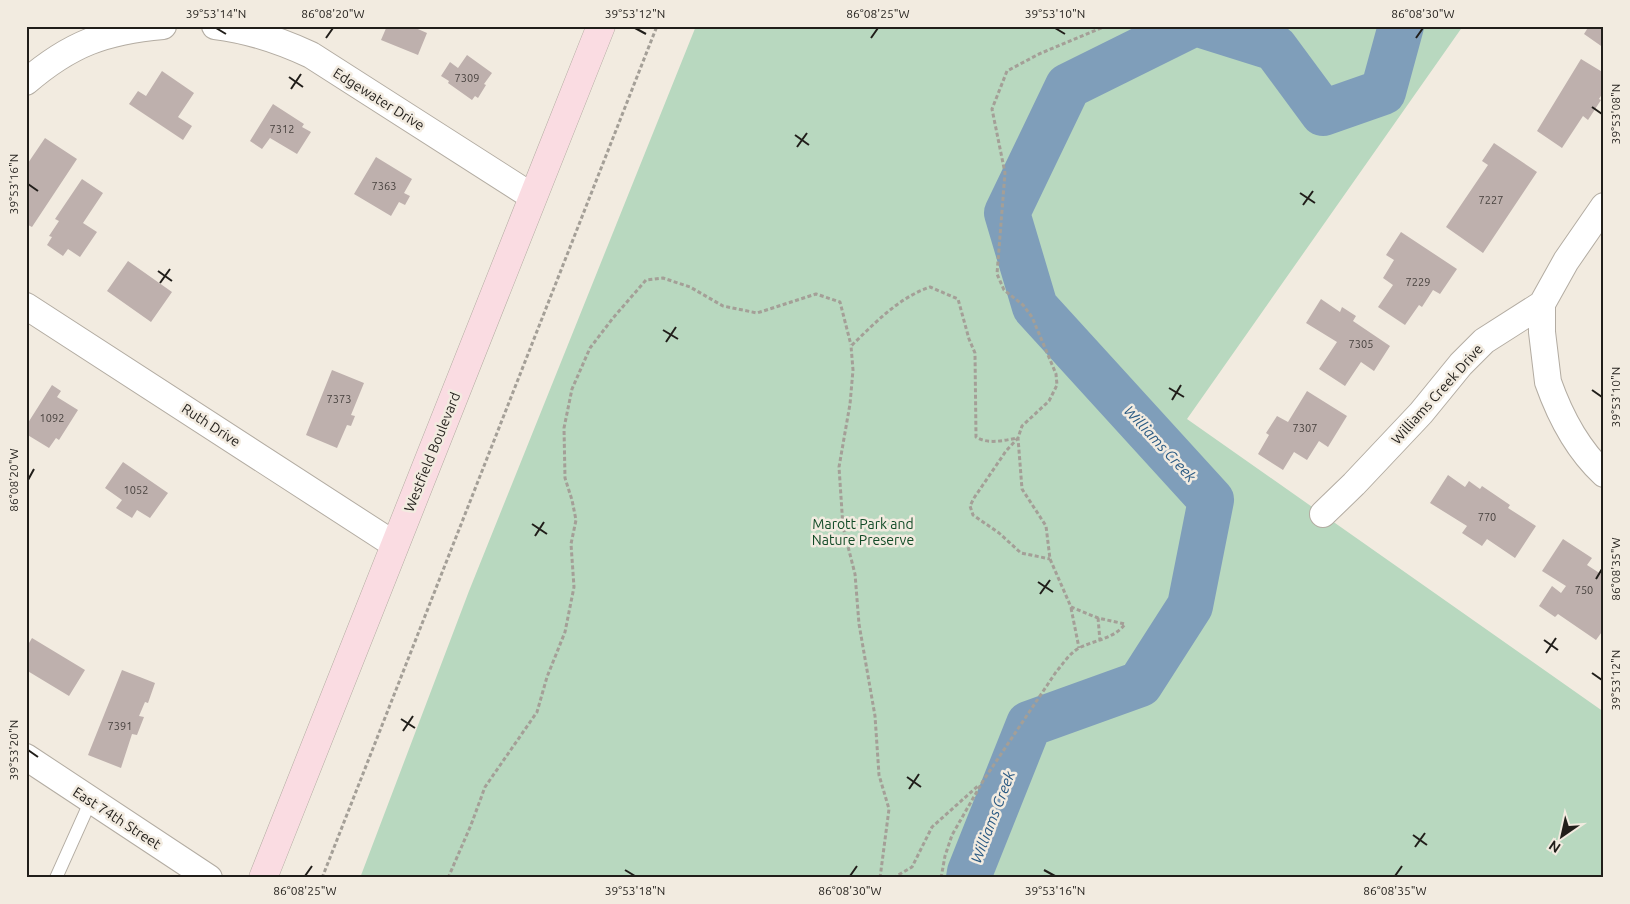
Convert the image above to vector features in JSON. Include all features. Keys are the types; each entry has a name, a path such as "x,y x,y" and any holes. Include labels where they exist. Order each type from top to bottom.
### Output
{"street":[{"path":"26,82 47,65 78,45 112,34 163,26"},
{"name":"Edgewater Drive","path":"215,26 243,31 277,41 311,55 533,197"},
{"name":"Westfield Boulevard","path":"263,878 601,26"},
{"name":"Williams Creek Drive","path":"1323,514 1421,413 1461,364 1484,341 1542,304 1566,261 1604,206"},
{"path":"1542,304 1542,332 1548,382 1562,418 1587,456 1604,474"},
{"name":"Ruth Drive","path":"26,306 395,545"},
{"name":"East 74th Street","path":"26,758 91,800 198,875"}],"lane":[{"path":"56,878 91,800"}],"path":[{"path":"322,878 657,26"},
{"path":"1079,648 1071,607 1050,559 1046,526 1022,489 1018,438 1022,426 1049,401 1057,385 1056,374 1032,317 1023,305 1004,290 997,274 1005,173 992,109 1007,71 1039,54 1106,26"},
{"path":"448,878 486,787 537,712 547,677 565,632 574,587 571,544 576,520 565,478 564,428 572,389 590,348 596,340 646,280 663,278 690,286 724,306 757,313 816,294 840,302 851,346 853,370 850,404 839,467 843,527 855,574 859,624 875,716 879,775 889,809 880,878"},
{"path":"851,346 893,306 919,291 930,287 958,299 968,339 975,353 977,372 976,437 982,441 992,442 1018,438"},
{"path":"1018,438 1006,451 970,506 973,515 999,533 1021,553 1050,559"},
{"path":"941,878 952,834 983,781 1056,672 1069,656 1079,648 1100,641 1121,630 1125,624 1098,618 1071,607"},
{"path":"1098,618 1100,641"},
{"path":"893,878 912,867 932,827 983,781"}],"green space":[{"name":"Marott Park and Nature Preserve","path":"696,26 1463,26 1187,419 1604,712 1604,878 360,878 469,591"}],"building":[{"path":"387,26 411,26 427,33 418,55 381,40"},
{"path":"1589,26 1604,26 1604,48 1584,34"},
{"path":"467,55 492,73 484,84 486,85 478,98 475,96 472,100 441,76 450,62 458,68"},
{"path":"1581,59 1604,73 1604,91 1599,99 1601,100 1588,120 1583,116 1562,148 1537,131"},
{"path":"162,71 194,93 178,117 192,126 183,140 129,104 138,91 146,96"},
{"path":"273,104 304,124 302,127 311,132 297,154 270,138 262,149 250,141"},
{"path":"45,138 77,159 32,227 26,224 26,166"},
{"path":"1494,143 1537,172 1483,253 1446,227 1488,165 1482,161"},
{"path":"376,157 412,179 404,193 410,196 405,205 399,202 391,216 354,194"},
{"path":"82,179 103,193 83,223 97,232 80,257 68,249 63,256 47,245 52,237 49,236 59,221 55,219"},
{"path":"1401,232 1457,269 1440,294 1433,290 1422,307 1419,305 1405,325 1378,307 1393,285 1383,278 1394,260 1386,255"},
{"path":"128,261 172,292 151,322 107,291"},
{"path":"1321,299 1340,312 1342,307 1356,316 1353,321 1390,346 1374,371 1361,362 1345,386 1319,369 1337,342 1306,323"},
{"path":"332,370 364,383 351,415 355,416 351,426 347,425 337,448 306,435"},
{"path":"52,385 61,391 57,397 78,410 59,440 56,438 49,448 26,434 26,426"},
{"path":"1307,391 1347,416 1328,447 1319,441 1307,460 1294,452 1283,470 1258,454 1269,435 1266,433 1277,416 1288,422"},
{"path":"123,462 168,493 150,518 137,510 132,518 116,508 122,500 105,488"},
{"path":"1448,475 1465,487 1469,481 1480,489 1482,486 1510,505 1508,508 1536,526 1515,558 1487,539 1482,546 1462,533 1467,526 1430,503"},
{"path":"1563,539 1592,558 1587,565 1604,576 1604,629 1596,640 1558,614 1555,617 1539,606 1552,586 1561,593 1566,586 1542,571"},
{"path":"32,638 85,670 69,696 26,670 26,648"},
{"path":"122,670 155,683 148,703 145,702 139,716 144,717 137,735 132,734 121,768 88,755"}],"waterway":[{"name":"Williams Creek","path":"969,878 1029,724 1140,684 1190,606 1211,500 1035,307 1007,213 1068,86 1189,26"},
{"name":"Williams Creek","path":"1205,26 1275,48 1323,113 1383,92 1401,26"}]}
